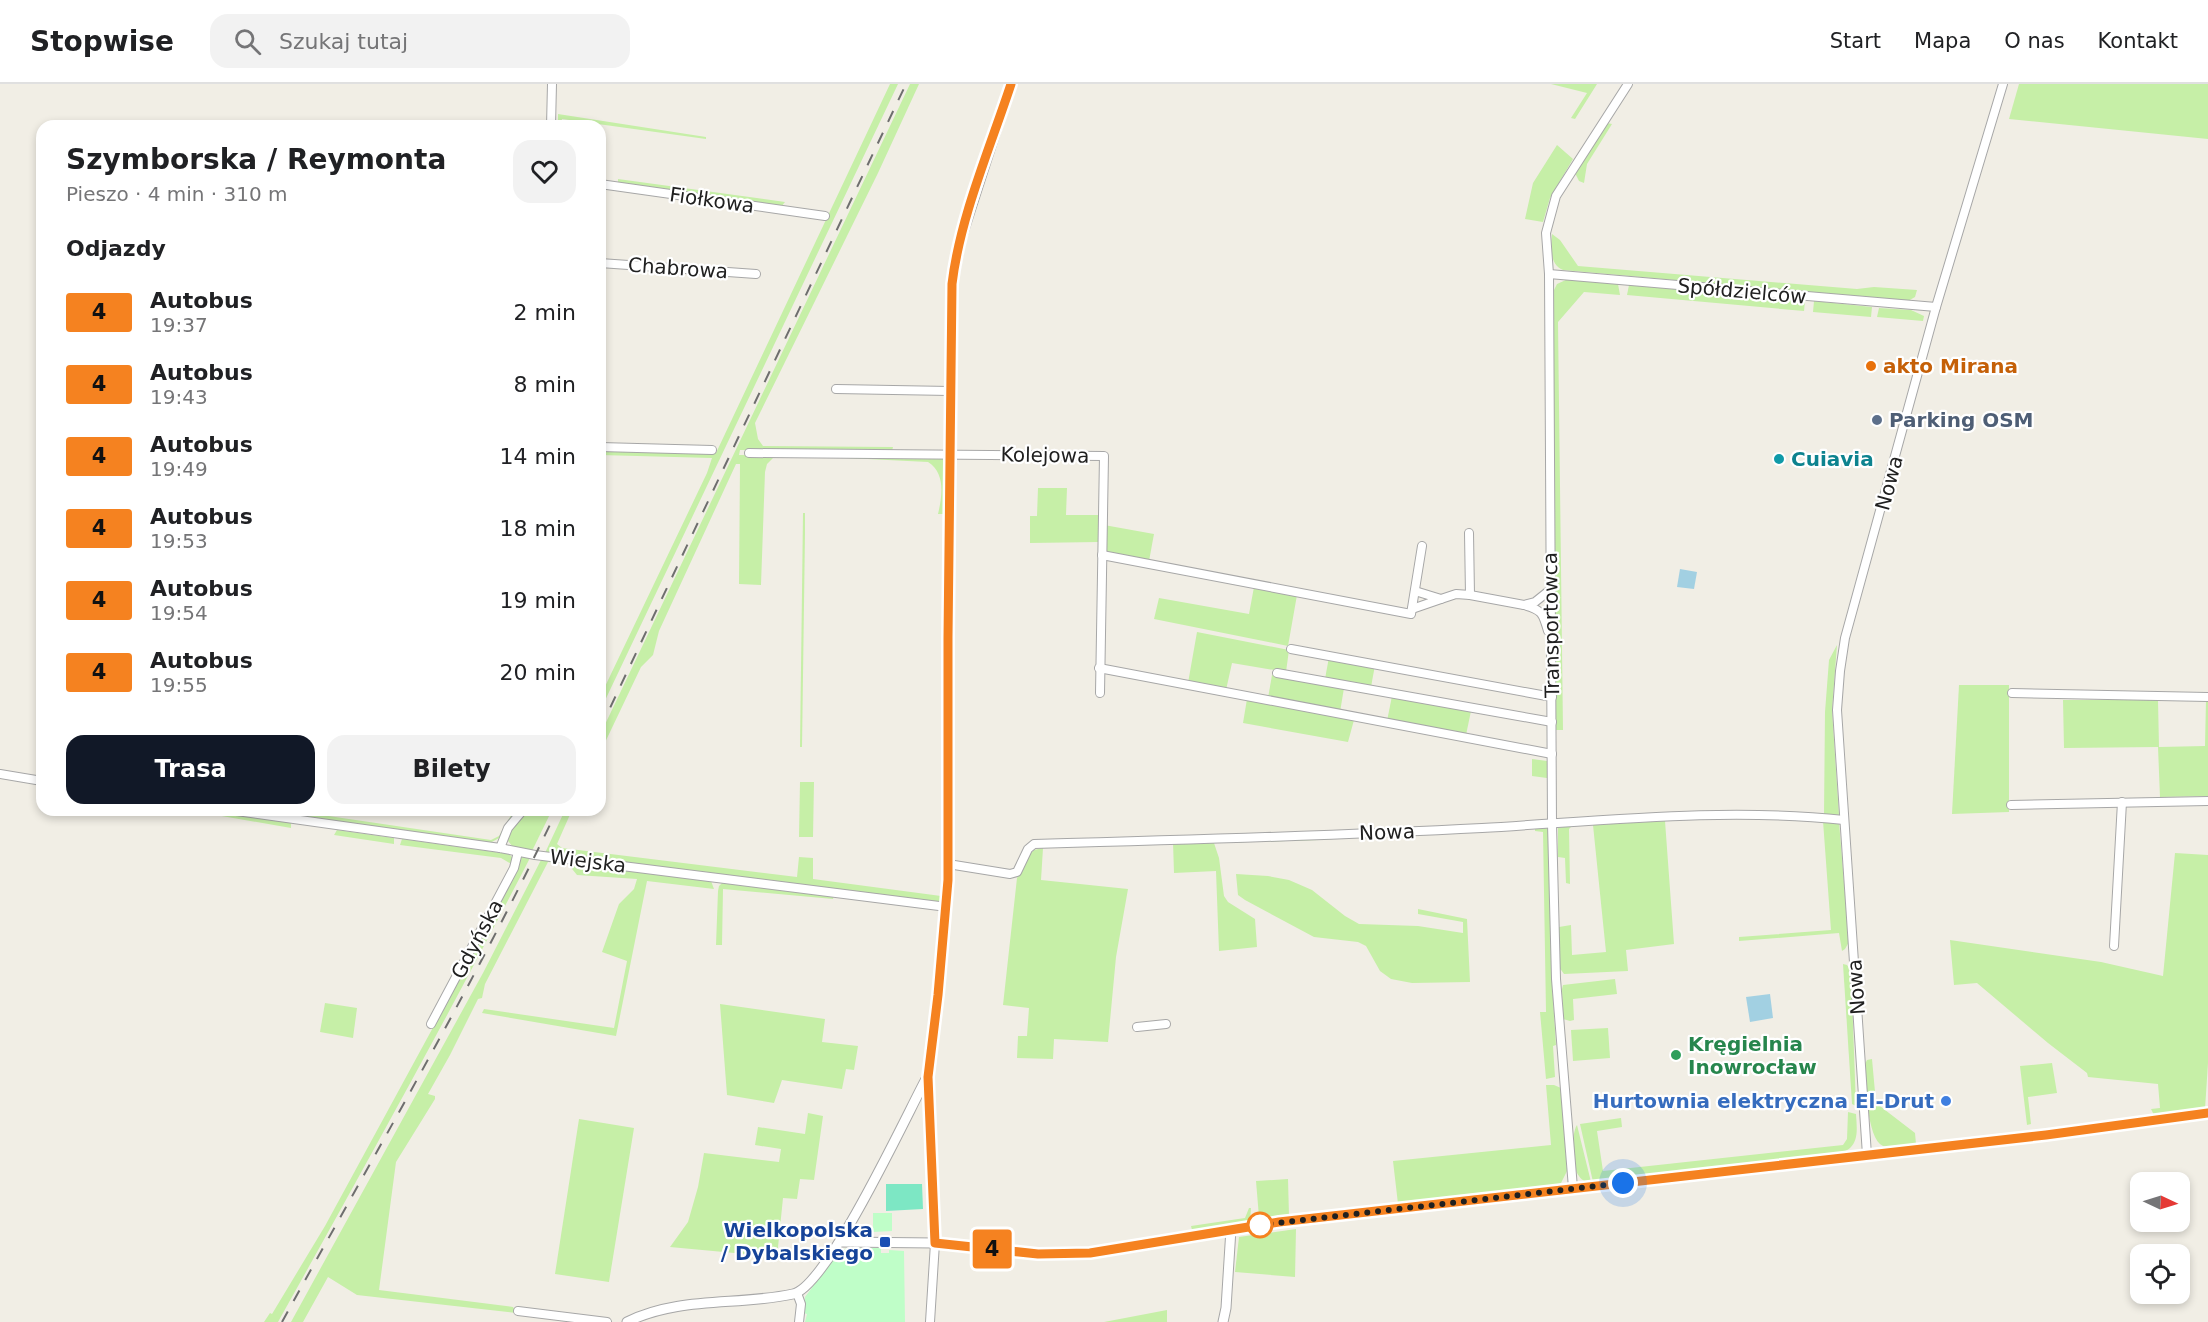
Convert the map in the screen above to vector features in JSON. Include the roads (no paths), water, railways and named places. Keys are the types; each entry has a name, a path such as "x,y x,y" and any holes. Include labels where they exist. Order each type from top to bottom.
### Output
{"street":[{"path":"551,120 552,84"},
{"path":"930,1322 935,1243 928,1077 947,907 948,864 949,454 952,284 955,261 966,219 1011,84"},
{"name":"Transportowca","path":"1573,1188 1556,979 1552,824 1549,274 1546,233 1556,196 1628,84"},
{"name":"Nowa","path":"1868,1155 1838,710 1845,638 1936,307 2003,84"},
{"name":"Fiołkowa","path":"606,185 825,216"},
{"name":"Chabrowa","path":"606,263 756,274"},
{"name":"Spółdzielców","path":"1549,274 1936,307"},
{"path":"836,389 950,391"},
{"path":"606,447 712,450"},
{"name":"Kolejowa","path":"749,453 1104,456 1100,693"},
{"path":"1469,533 1470,595"},
{"path":"1102,555 1411,614 1422,546"},
{"path":"1524,605 1535,602 1551,590"},
{"path":"1415,591 1441,599"},
{"path":"1412,609 1456,594 1524,605 1539,609 1551,640"},
{"path":"1291,649 1552,697"},
{"path":"1100,668 1552,754"},
{"path":"1277,673 1552,722"},
{"path":"2012,693 2208,697"},
{"path":"0,774 36,780"},
{"path":"2011,805 2208,801"},
{"path":"2114,946 2122,802"},
{"name":"Nowa","path":"948,864 1010,874 1017,872 1028,849 1034,844 1442,830 1780,814 1844,820"},
{"name":"Wiejska","path":"272,816 518,852 947,907"},
{"path":"500,848 508,828 518,816"},
{"name":"Gdyńska","path":"432,1024 514,868 518,852"},
{"path":"1137,1027 1166,1024"},
{"path":"633,1321 656,1310 681,1305 802,1291 816,1277 841,1242 928,1077"},
{"path":"841,1242 935,1243 1038,1254 1090,1253 1232,1229 2046,1135 2208,1113"},
{"path":"1223,1322 1232,1229"},
{"path":"797,1293 801,1304 799,1322"},
{"path":"518,1311 607,1322"}],"water":[{"path":"1680,569 1697,572 1694,589 1677,587"},
{"path":"1770,994 1773,1018 1750,1022 1746,997"}],"railway":[{"path":"606,716 906,84"},
{"path":"282,1322 458,1004 554,816"}],"place":[{"name":"akto Mirana","path":"1871,366"},
{"name":"Parking OSM","path":"1877,420"},
{"name":"Cuiavia","path":"1779,459"},
{"name":"Kręgielnia Inowrocław","path":"1676,1055"},
{"name":"Hurtownia elektryczna El-Drut","path":"1946,1101"},
{"name":"Wielkopolska / Dybalskiego","path":"885,1242"}]}
